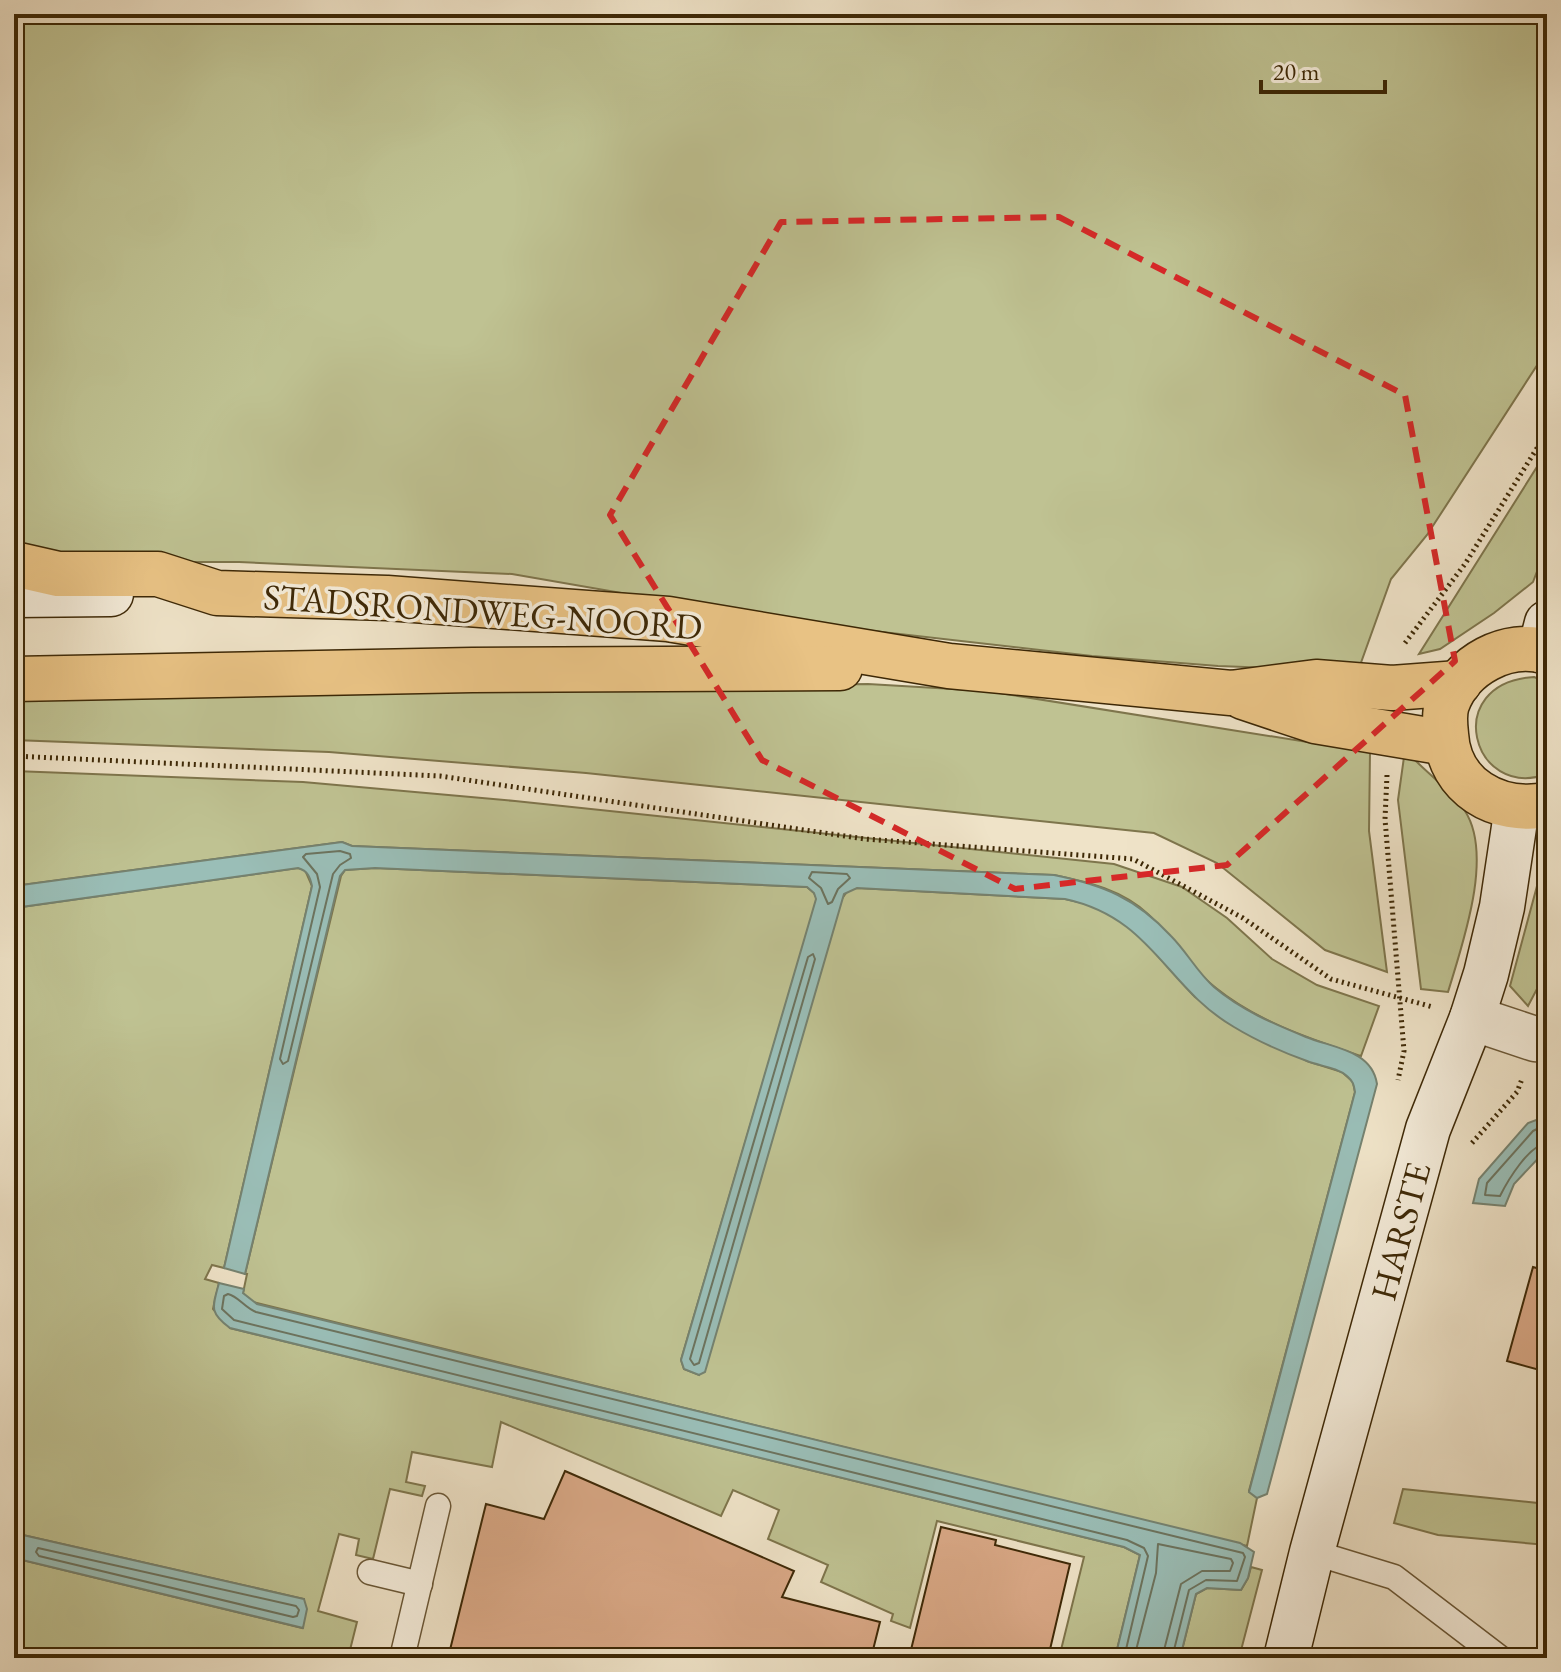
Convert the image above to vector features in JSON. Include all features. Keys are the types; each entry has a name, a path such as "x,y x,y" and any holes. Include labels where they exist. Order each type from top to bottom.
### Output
{"main road":[{"path":"14,564 58,574 158,574 217,593"},
{"name":"STADSRONDWEG-NOORD","path":"217,593 387,598 668,619 949,666 1231,693 1316,682 1392,688 1459,683"},
{"path":"1532,806 1493,800 1462,780 1446,743 1446,704 1473,667 1492,655 1545,642"},
{"name":"STADSRONDWEG-NOORD","path":"14,679 472,670 949,666"},
{"name":"STADSRONDWEG-NOORD","path":"1231,693 1315,721 1446,743"}],"street":[{"name":"STADSRONDWEG-NOORD","path":"14,595 217,593"},
{"name":"HARSTE","path":"1286,1658 1428,1129 1472,1018 1532,806"},
{"path":"1472,1018 1535,1039 1547,1040"}],"lane":[{"path":"402,1658 438,1506"},
{"path":"1312,1552 1394,1577 1500,1658"},
{"path":"370,1572 420,1584"}],"path":[{"path":"14,756 440,776 865,839 1133,859 1243,918 1331,979 1400,999"}],"highlighted area":[{"path":"1059,217 1405,395 1455,661 1227,865 1015,889 762,760 610,515 781,222"}],"green space":[{"path":"14,14 1547,14 1547,350 1427,535 1391,579 1358,671 1218,666 1092,656 777,620 512,574 239,562 84,562 25,546 14,539"},
{"path":"1547,451 1547,545 1533,582 1440,649 1419,654"},
{"path":"1534,677 1547,682 1547,774 1521,778 1500,771 1485,757 1477,738 1477,717 1486,698 1504,684"},
{"path":"868,684 987,691 1370,752 1369,831 1387,972 1325,950 1217,863 1154,833 586,773 329,752 14,740 14,695"},
{"path":"1404,757 1413,758 1454,797 1465,811 1473,830 1477,852 1473,901 1448,992 1421,989 1398,800"},
{"path":"14,771 303,782 515,801 1114,864 1182,887 1227,918 1272,959 1317,985 1379,1006 1361,1056 1304,1036 1249,1011 1216,988 1139,906 1092,884 1054,875 352,846 342,842 14,886"},
{"path":"1547,849 1547,970 1528,1006 1510,986"},
{"path":"298,868 305,870 312,886 224,1268 212,1265 205,1279 219,1283 213,1309 230,1328 1124,1547 1140,1555 1115,1658 1059,1658 1084,1557 937,1521 910,1628 891,1621 893,1614 821,1582 828,1565 768,1539 779,1510 733,1490 721,1516 501,1422 492,1467 412,1452 406,1482 425,1486 422,1496 390,1489 373,1559 356,1555 359,1539 339,1534 318,1611 357,1622 348,1658 14,1658 14,1558 302,1628 304,1599 14,1533 14,908"},
{"path":"375,868 807,887 814,893 817,899 681,1360 684,1369 699,1375 841,900 849,889 1065,899 1091,905 1111,914 1137,933 1195,997 1307,1061 1342,1072 1353,1082 1355,1092 1249,1491 1257,1498 1247,1546 249,1301 243,1293 245,1274 341,876 345,870"},
{"path":"1403,1489 1547,1504 1547,1545 1438,1535 1394,1523"},
{"path":"1251,1567 1262,1570 1239,1658 1180,1658 1196,1594 1207,1588 1241,1590"}],"water":[{"path":"342,842 352,846 1054,875 1088,883 1118,895 1145,912 1177,942 1214,987 1247,1010 1359,1057 1374,1073 1377,1084 1267,1494 1257,1498 1249,1492 1355,1092 1354,1085 1343,1073 1279,1050 1234,1027 1191,993 1139,937 1119,921 1095,908 1065,899 857,888 844,894 705,1372 699,1375 684,1369 681,1360 816,899 814,893 807,887 375,868 345,870 340,876 245,1274 224,1268 312,886 309,877 298,868 14,908 14,886"},
{"path":"1547,1116 1547,1149 1514,1184 1505,1206 1473,1203 1479,1179 1528,1123"},
{"path":"219,1283 244,1289 243,1293 257,1304 1240,1543 1254,1552 1248,1578 1241,1590 1207,1588 1196,1594 1180,1658 1115,1658 1140,1555 1124,1547 230,1328 215,1313"},
{"path":"14,1533 304,1599 307,1609 303,1628 14,1558"}],"building":[{"path":"1533,1267 1547,1271 1547,1372 1507,1361"},
{"path":"565,1471 794,1571 782,1597 880,1622 871,1658 448,1658 486,1504 544,1519"},
{"path":"941,1527 996,1540 995,1545 1070,1564 1048,1658 909,1658"}]}
